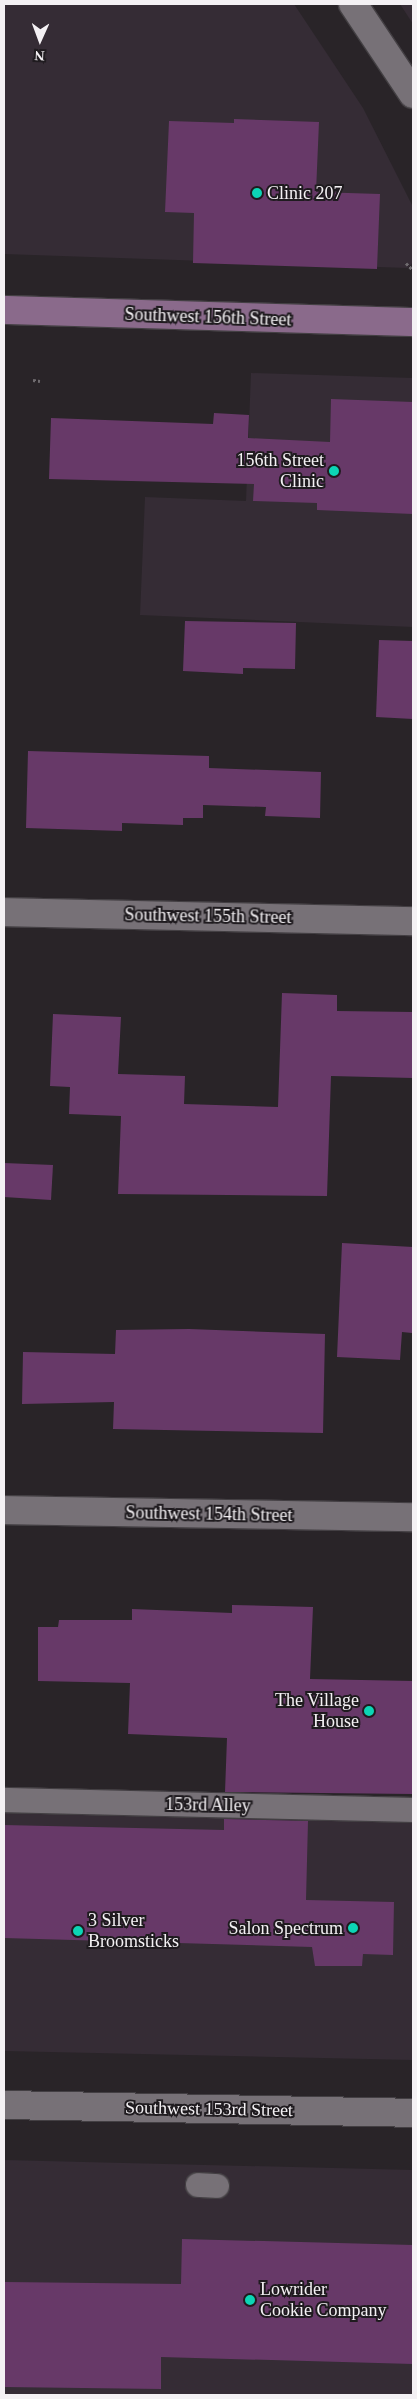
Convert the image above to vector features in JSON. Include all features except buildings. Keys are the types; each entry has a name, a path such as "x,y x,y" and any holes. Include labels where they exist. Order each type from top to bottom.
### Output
{"main road":[{"name":"Southwest 156th Street","path":"4,310 413,322"}],"street":[{"path":"353,4 413,94"},
{"name":"Southwest 155th Street","path":"4,912 413,921"},
{"name":"Southwest 154th Street","path":"4,1510 413,1517"},
{"name":"Southwest 153rd Street","path":"4,2105 413,2113"}],"lane":[{"name":"153rd Alley","path":"4,1800 413,1810"}],"path":[{"path":"406,263 413,270"},
{"path":"32,380 40,381"}],"shaded area":[{"path":"4,4 294,4 363,108 413,207 413,262 408,268 4,254"},
{"path":"400,4 413,4 413,24"},
{"path":"251,373 413,378 413,627 140,615 145,497 246,501"},
{"path":"4,1787 413,1797 413,2060 4,2051"},
{"path":"4,2160 413,2170 413,2395 4,2395"}],"place":[{"name":"Clinic 207","path":"257,193"},
{"name":"156th Street Clinic","path":"334,471"},
{"name":"The Village House","path":"369,1711"},
{"name":"Salon Spectrum","path":"353,1928"},
{"name":"3 Silver Broomsticks","path":"78,1931"},
{"name":"Lowrider Cookie Company","path":"250,2300"}]}
